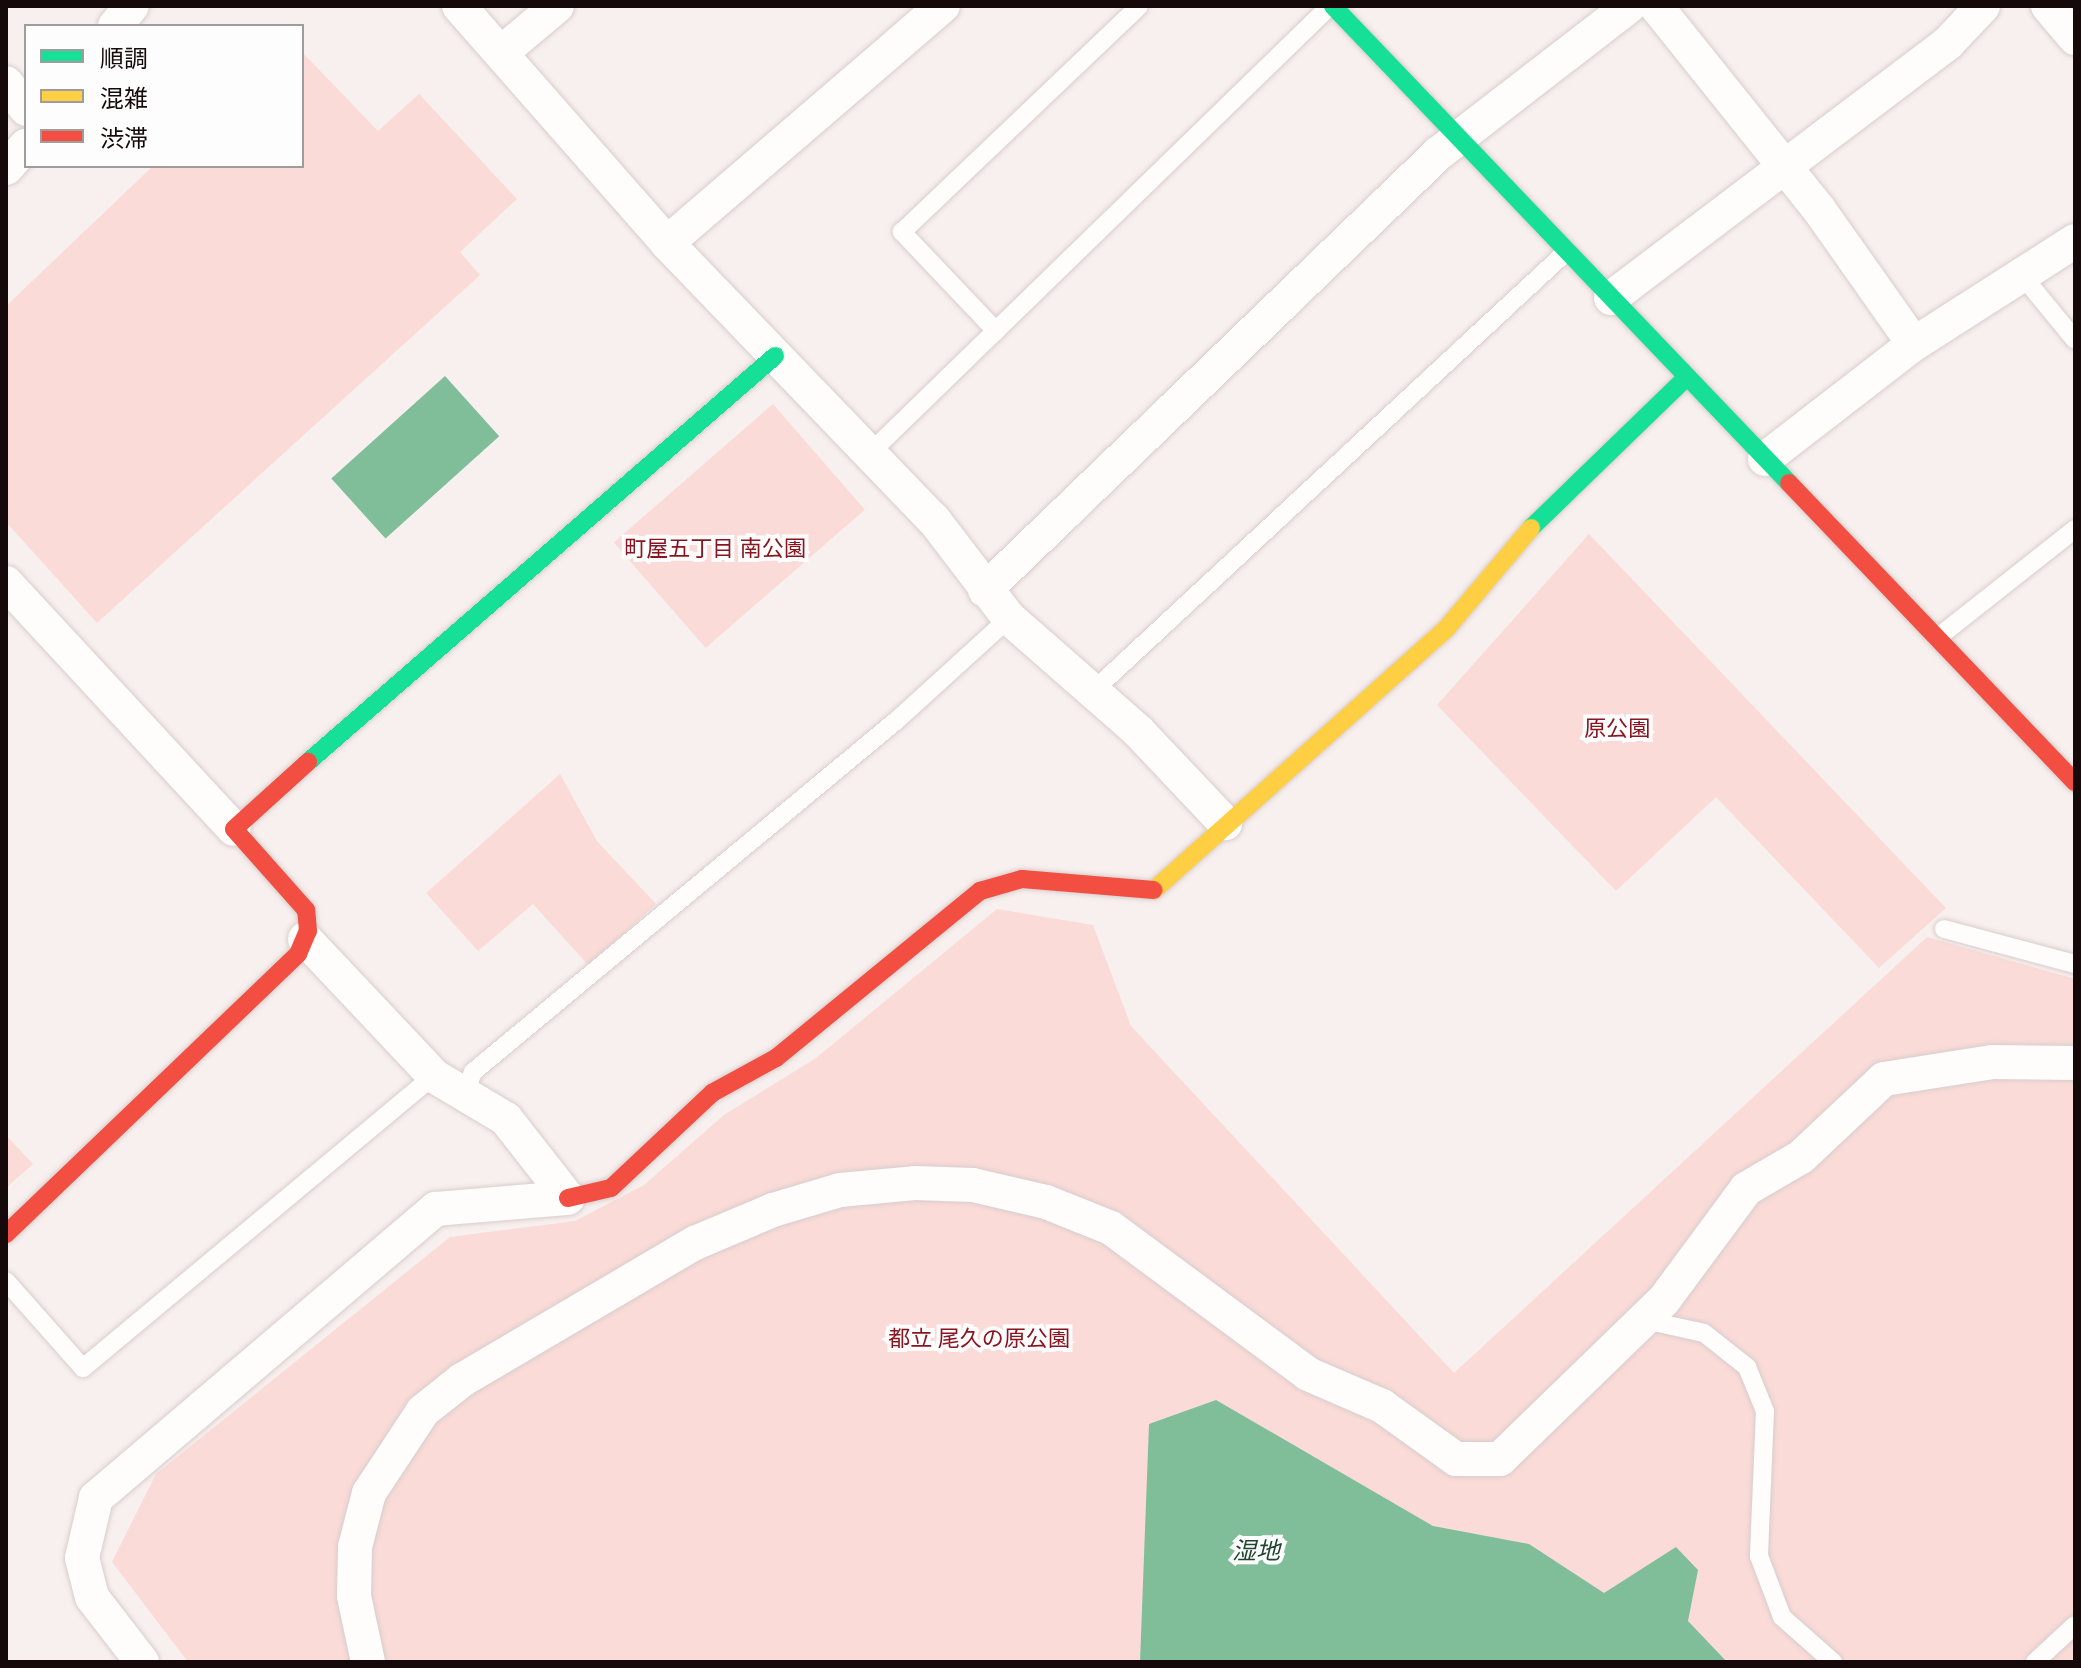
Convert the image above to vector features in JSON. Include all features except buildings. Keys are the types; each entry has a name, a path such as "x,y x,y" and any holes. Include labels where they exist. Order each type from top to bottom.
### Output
{"street":[{"path":"117,24 132,6"},
{"path":"459,6 667,243 870,453 1009,618 1092,692 1225,823"},
{"path":"501,53 557,6"},
{"path":"667,243 943,6"},
{"path":"1332,6 2075,782"},
{"path":"985,590 1458,137 1629,6"},
{"path":"1656,6 1786,166 1914,344"},
{"path":"1611,298 1948,43 1983,6"},
{"path":"2048,6 2075,38"},
{"path":"6,83 24,106"},
{"path":"6,168 24,148"},
{"path":"1765,459 1914,344 2075,241"},
{"path":"234,829 505,584 775,356"},
{"path":"142,1662 92,1597 82,1558 96,1498 436,1209 568,1198 611,1188 712,1093 776,1058 980,891 1022,879 1153,890 1446,629 1551,504 1687,377"},
{"path":"6,583 306,910 305,939 298,954 113,1139 6,1234"},
{"path":"305,939 434,1076 463,1097 506,1119 568,1198"},
{"path":"368,1662 354,1596 355,1547 369,1493 423,1411 462,1380 695,1243 840,1190 973,1185 1046,1202 1111,1228 1308,1374 1382,1406 1456,1459 1500,1459 1645,1320 1746,1189 1801,1157 1884,1079 1992,1062 2075,1063"}],"lane":[{"path":"996,331 902,232 1139,6"},
{"path":"870,453 1332,6"},
{"path":"1092,692 1567,251"},
{"path":"2021,274 2075,340"},
{"path":"1937,638 2075,529"},
{"path":"463,1097 473,1072 588,982 1009,618"},
{"path":"1944,929 2075,964"},
{"path":"6,1281 83,1368 434,1076"},
{"path":"1645,1320 1704,1333 1747,1367 1765,1411 1759,1556 1782,1617 1833,1662"},
{"path":"2035,1662 2075,1625"}],"green space":[{"path":"304,54 378,131 419,94 517,199 460,252 480,275 97,623 6,522 6,306 151,168 304,168"},
{"name":"町屋五丁目 南公園","path":"773,404 865,510 706,648 614,542"},
{"name":"原公園","path":"1589,534 1946,908 1879,968 1716,797 1616,891 1437,705"},
{"path":"560,774 597,841 656,904 589,966 533,904 478,951 426,893"},
{"name":"都立 尾久の原公園","path":"997,909 1093,925 1131,1026 1454,1373 1927,937 2075,979 2075,1662 188,1662 112,1562 156,1474 450,1237 575,1221 644,1185 724,1115 816,1058"},
{"path":"6,1135 33,1164 6,1188"}],"water":[{"path":"445,376 499,436 385,539 331,478"},
{"name":"湿地","path":"1216,1400 1433,1526 1529,1544 1604,1593 1676,1547 1698,1570 1688,1621 1727,1662 1140,1662 1149,1424"}],"traffic: fast":[{"path":"1333,6 1789,483"},
{"path":"308,762 775,356"},
{"path":"1531,528 1687,377"}],"traffic: slow":[{"path":"1154,890 1446,629 1531,528"}],"traffic: jam":[{"path":"1789,483 2075,782"},
{"path":"6,1234 298,954 308,931 306,910 234,829 308,762"},
{"path":"568,1198 611,1188 712,1093 776,1058 980,891 1022,879 1154,890"}]}
